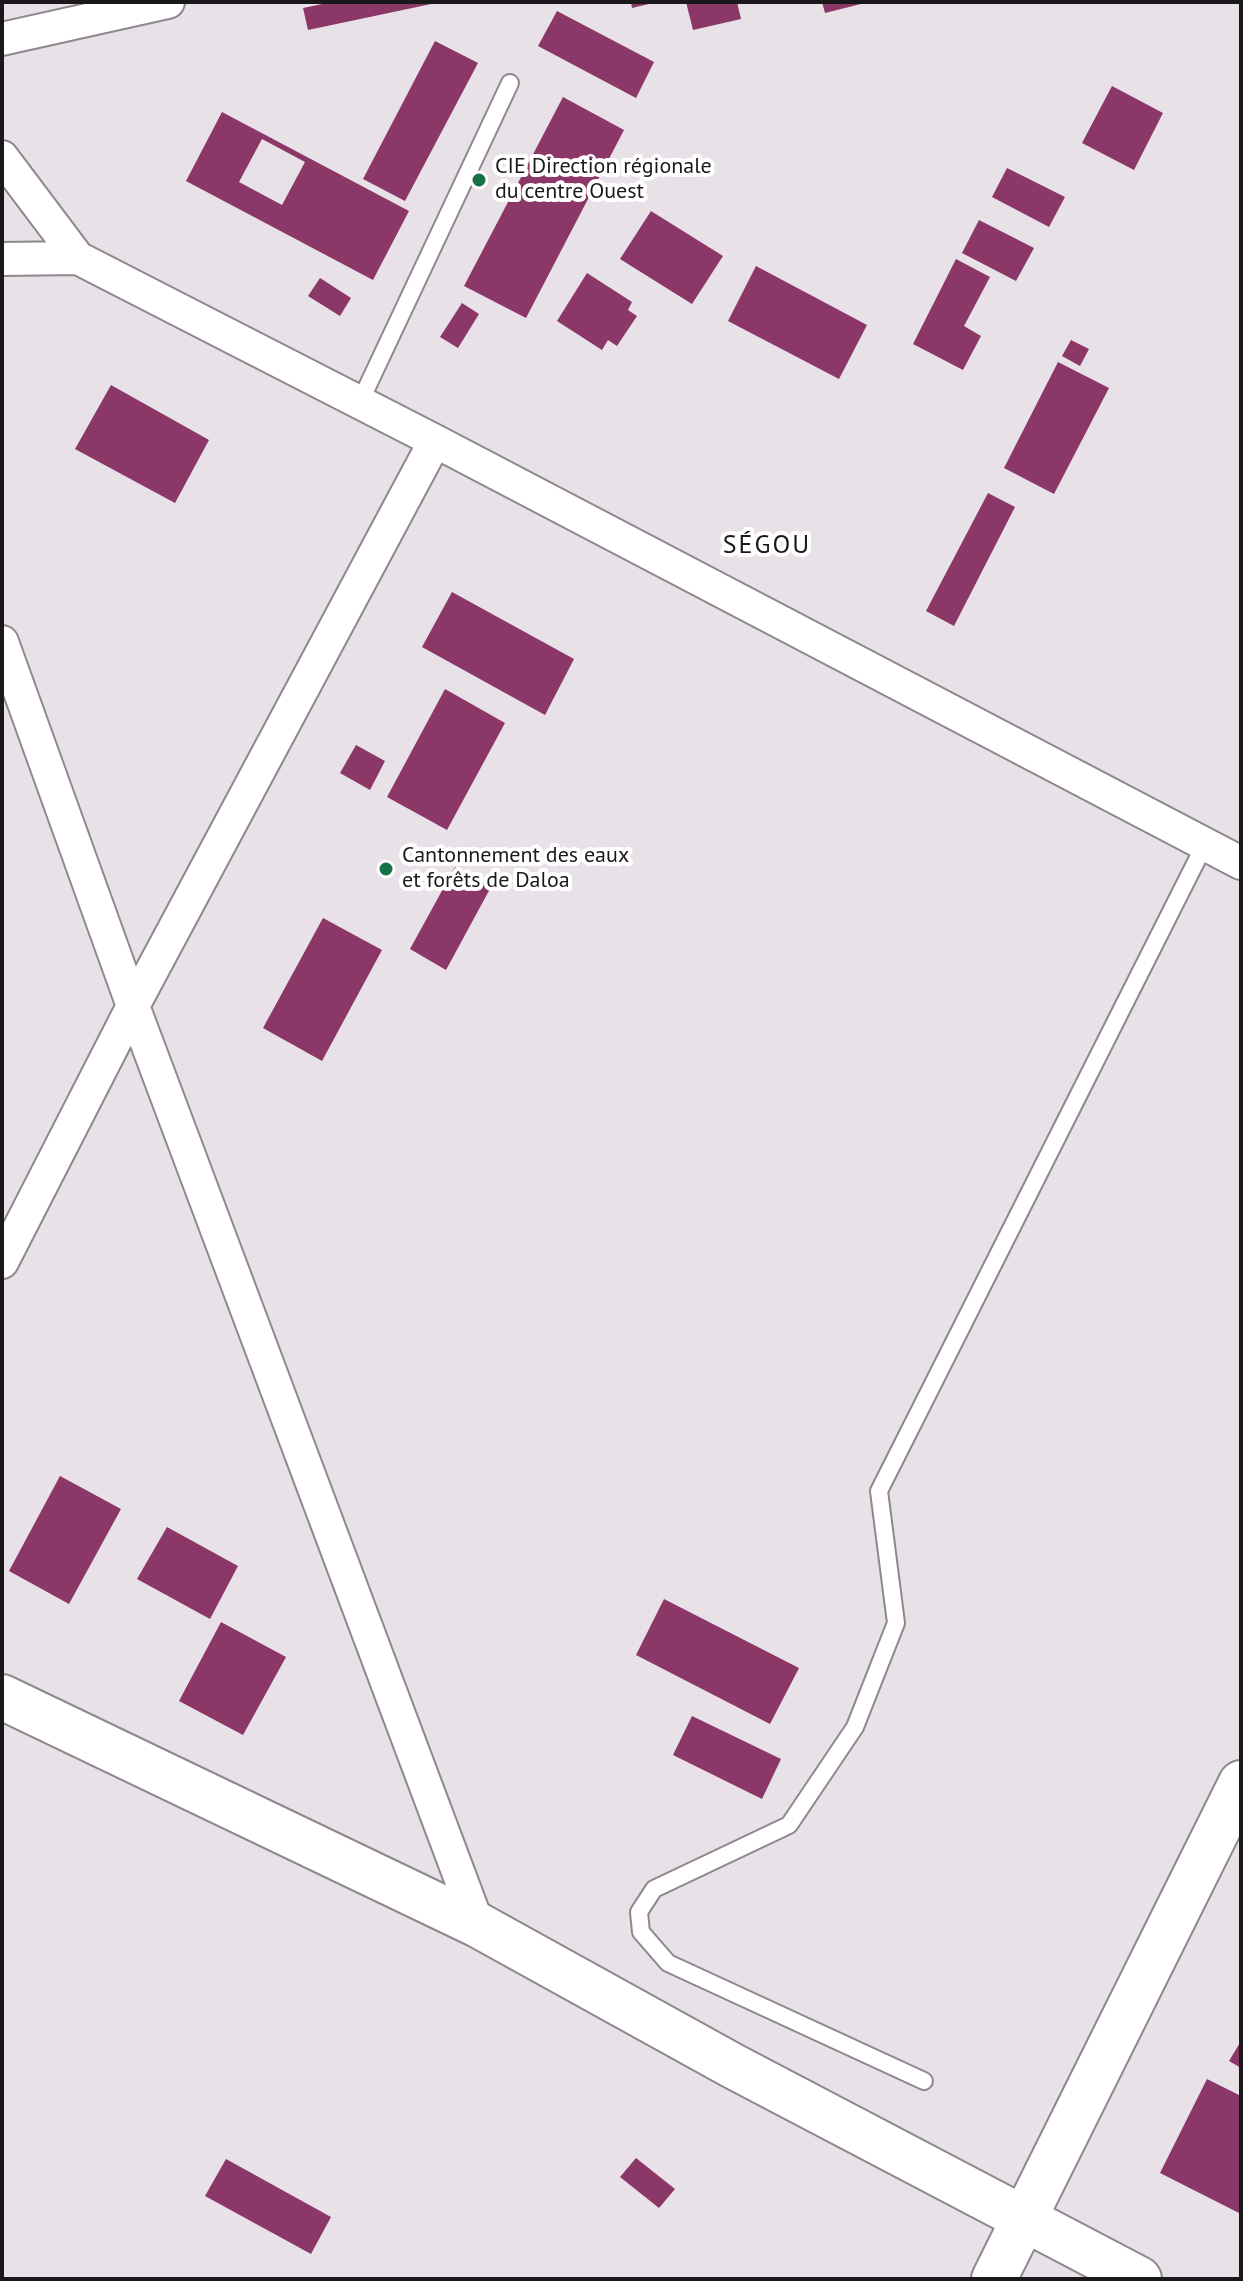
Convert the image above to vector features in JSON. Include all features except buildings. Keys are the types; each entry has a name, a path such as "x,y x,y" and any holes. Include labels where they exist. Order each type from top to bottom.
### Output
{"street":[{"path":"2,39 168,2"},
{"path":"2,157 78,258 435,441 1241,863"},
{"path":"2,259 78,258"},
{"path":"2,1262 133,1006 435,441"},
{"path":"2,642 133,1006 478,1925"},
{"path":"2,1697 478,1925 733,2066 1139,2279"},
{"path":"994,2279 1241,1783"}],"lane":[{"path":"360,402 510,83"},
{"path":"924,2081 668,1963 641,1932 639,1912 654,1889 789,1825 855,1727 896,1623 879,1491 1205,844"}],"place":[{"name":"CIE Direction régionale du centre Ouest","path":"479,180"},
{"name":"Cantonnement des eaux et forêts de Daloa","path":"386,869"}],"district":[{"name":"SÉGOU","path":"767,546"}]}
